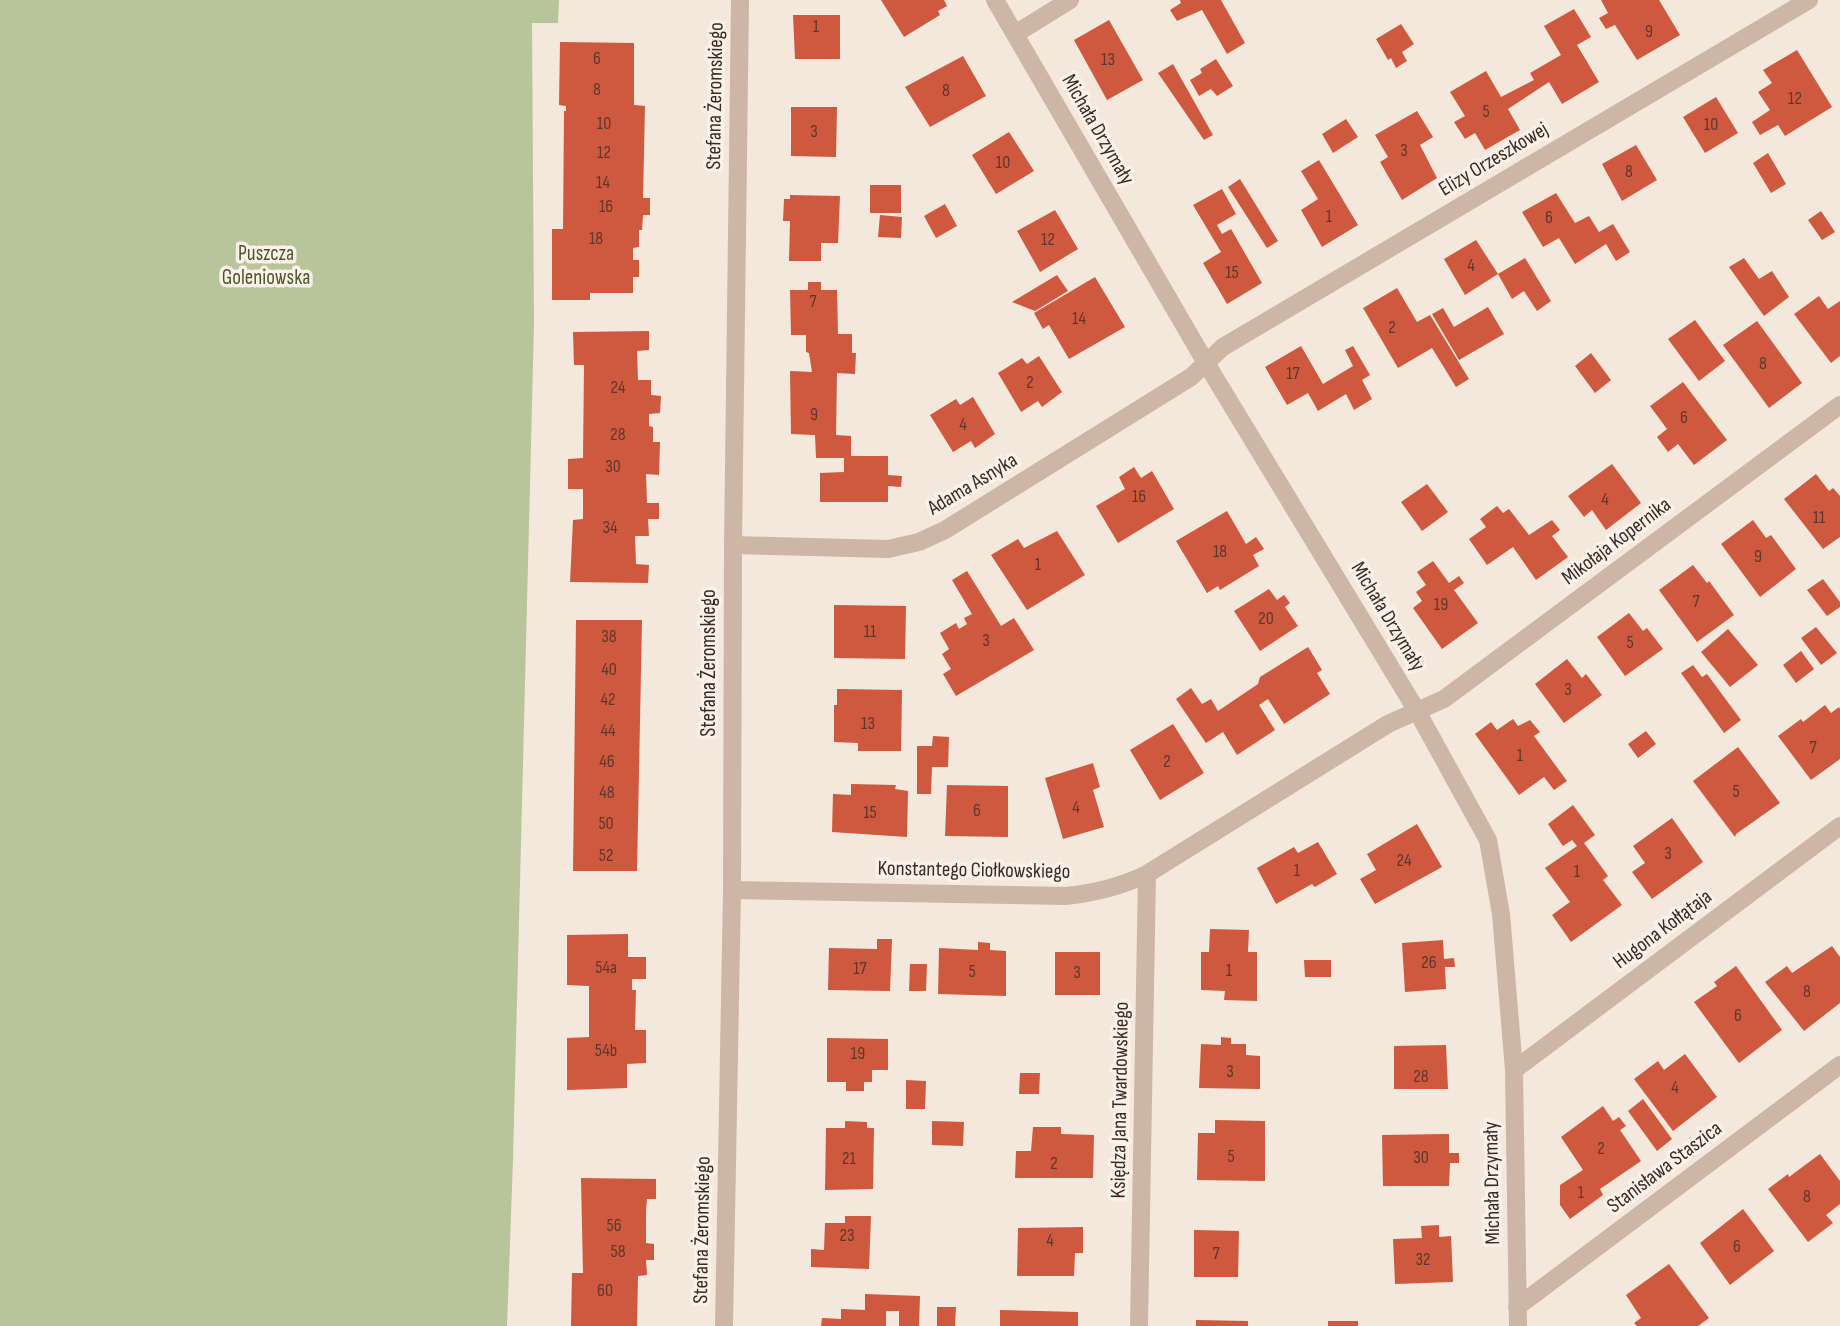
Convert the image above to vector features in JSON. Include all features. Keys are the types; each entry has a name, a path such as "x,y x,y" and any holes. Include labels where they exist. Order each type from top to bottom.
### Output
{"street":[{"name":"Stefana Żeromskiego","path":"724,1326 732,890 733,545 740,0"},
{"name":"Michała Drzymały","path":"995,0 1206,363 1417,711 1488,840 1501,914 1514,1070 1518,1326"},
{"path":"1015,34 1070,0"},
{"name":"Elizy Orzeszkowej","path":"1206,363 1223,347 1809,0"},
{"name":"Adama Asnyka","path":"733,545 888,549 919,542 945,530 1191,377 1206,363"},
{"name":"Mikołaja Kopernika","path":"1417,711 1444,699 1840,405"},
{"name":"Konstantego Ciołkowskiego","path":"732,890 1066,896 1122,886 1147,874 1388,723 1417,711"},
{"name":"Hugona Kołłątaja","path":"1514,1070 1840,826"},
{"name":"Księdza Jana Twardowskiego","path":"1139,1326 1147,874"},
{"name":"Stanisława Staszica","path":"1517,1307 1840,1065"}],"green space":[{"name":"Puszcza Goleniowska","path":"0,0 559,0 558,23 532,23 534,325 507,1326 0,1326"}],"building":[{"path":"881,0 944,0 947,6 938,11 940,15 904,37"},
{"path":"1180,0 1221,0 1245,43 1227,54 1202,10 1177,21 1170,10 1181,3"},
{"path":"1601,0 1659,0 1680,35 1637,60 1615,25 1606,29 1599,18 1608,13"},
{"path":"1574,9 1591,37 1577,45 1599,82 1562,104 1549,82 1508,109 1520,130 1485,150 1475,133 1465,139 1454,122 1465,116 1450,92 1486,71 1501,97 1534,80 1530,73 1561,55 1544,26"},
{"path":"793,15 840,15 840,59 795,59"},
{"path":"1109,20 1143,80 1107,100 1074,40"},
{"path":"1401,24 1414,44 1402,52 1407,61 1396,68 1376,39"},
{"path":"560,42 634,43 634,105 645,106 643,198 650,198 650,215 643,215 642,230 639,230 639,247 633,248 633,260 639,260 639,277 633,277 633,293 590,293 590,300 552,300 552,229 563,229 566,106 559,105"},
{"path":"1797,50 1832,107 1785,136 1778,125 1760,135 1752,122 1770,110 1758,92 1772,83 1763,70"},
{"path":"963,56 986,96 930,127 905,87"},
{"path":"1216,59 1233,86 1217,96 1211,89 1199,96 1190,80 1202,73 1200,69"},
{"path":"1173,64 1213,135 1204,140 1158,73"},
{"path":"1716,97 1738,133 1705,153 1683,117"},
{"path":"791,107 837,107 836,157 791,156"},
{"path":"1417,111 1433,137 1420,145 1437,178 1402,200 1380,162 1388,157 1375,135"},
{"path":"1346,119 1358,137 1333,153 1322,134"},
{"path":"1009,132 1034,171 996,194 972,155"},
{"path":"1636,145 1657,180 1622,201 1602,164"},
{"path":"1768,153 1786,184 1771,193 1753,163"},
{"path":"1319,160 1358,225 1322,247 1301,210 1318,199 1301,171"},
{"path":"1240,179 1278,241 1267,248 1228,187"},
{"path":"870,185 901,185 901,213 870,213"},
{"path":"1222,189 1236,214 1217,225 1222,234 1231,229 1262,283 1227,304 1203,263 1221,252 1193,205"},
{"path":"1556,193 1575,223 1589,216 1599,232 1613,224 1630,252 1616,261 1606,244 1575,264 1559,238 1543,247 1522,212"},
{"path":"790,195 840,196 838,243 821,243 821,261 789,261 790,221 783,221 784,199 790,199"},
{"path":"945,204 957,226 936,238 924,216"},
{"path":"1055,210 1078,249 1040,272 1017,231"},
{"path":"1821,211 1835,232 1822,240 1808,220"},
{"path":"880,215 902,217 901,238 878,237"},
{"path":"1476,240 1498,274 1465,295 1444,259"},
{"path":"1525,258 1551,301 1537,311 1524,291 1512,299 1498,274"},
{"path":"1744,258 1759,279 1772,271 1789,297 1764,316 1729,267"},
{"path":"1057,275 1068,291 1035,311 1012,302"},
{"path":"1095,277 1125,327 1069,359 1049,325 1043,329 1034,313"},
{"path":"808,282 821,282 821,290 837,290 838,334 852,334 852,353 856,353 855,374 837,373 836,435 851,436 851,456 888,456 888,475 902,476 901,487 888,486 888,502 820,502 820,473 844,472 844,458 816,458 815,435 791,434 790,371 812,372 809,353 806,352 806,335 791,335 790,290 808,290"},
{"path":"1397,288 1417,322 1430,315 1469,379 1456,387 1432,348 1398,368 1363,308"},
{"path":"1819,296 1828,309 1840,301 1840,356 1831,363 1794,314"},
{"path":"1488,307 1504,334 1459,360 1432,314 1443,308 1454,327"},
{"path":"1695,320 1725,361 1699,381 1668,339"},
{"path":"1757,321 1802,383 1769,408 1723,345"},
{"path":"649,331 649,350 637,351 638,380 651,380 651,395 661,396 660,413 649,414 649,426 653,427 653,442 660,442 659,475 646,474 647,503 659,503 659,519 648,519 649,536 635,536 636,564 649,565 648,583 570,582 573,520 583,519 583,489 568,489 568,459 583,458 584,365 574,365 573,332"},
{"path":"1301,346 1323,384 1353,366 1345,350 1353,346 1370,375 1362,380 1372,399 1354,410 1346,394 1318,411 1308,393 1287,405 1265,367"},
{"path":"1591,353 1611,380 1595,393 1575,366"},
{"path":"1039,356 1062,392 1042,407 1038,401 1021,412 998,373 1022,358 1027,364"},
{"path":"1683,382 1727,440 1694,465 1678,444 1668,452 1657,437 1667,429 1650,406"},
{"path":"973,397 995,434 975,448 971,441 953,452 930,415 956,399 960,405"},
{"path":"1612,464 1641,503 1606,530 1592,510 1584,517 1568,496"},
{"path":"1134,467 1141,478 1152,471 1174,509 1118,543 1096,506 1125,489 1119,477"},
{"path":"1816,474 1829,491 1833,488 1840,496 1840,537 1823,549 1784,499"},
{"path":"1427,484 1448,512 1422,531 1401,502"},
{"path":"1497,506 1503,513 1509,509 1529,535 1552,520 1560,530 1552,536 1568,557 1536,580 1513,547 1487,565 1469,539 1486,527 1480,519"},
{"path":"1227,511 1246,544 1256,537 1264,549 1253,555 1259,566 1220,590 1218,586 1207,593 1176,541"},
{"path":"1753,520 1766,538 1771,535 1796,569 1760,597 1721,544"},
{"path":"1057,531 1085,575 1027,610 991,555 1018,539 1024,548"},
{"path":"1433,561 1449,583 1459,576 1464,583 1454,590 1478,623 1442,649 1413,608 1422,601 1416,592 1426,585 1417,572"},
{"path":"1693,565 1707,583 1709,581 1734,615 1697,642 1659,590"},
{"path":"967,571 1001,626 1014,618 1034,650 956,696 943,674 951,669 942,654 949,649 940,633 956,623 959,629 967,624 964,618 972,614 952,580"},
{"path":"1823,579 1840,602 1840,607 1827,616 1807,590"},
{"path":"1269,589 1277,600 1284,595 1290,603 1285,607 1298,626 1260,651 1234,611"},
{"path":"834,605 906,606 905,659 834,658"},
{"path":"1629,613 1643,631 1647,628 1663,649 1625,676 1597,637"},
{"path":"576,620 642,620 637,871 573,871"},
{"path":"1816,627 1837,653 1821,665 1801,638"},
{"path":"1728,629 1758,665 1730,687 1701,652"},
{"path":"1308,647 1322,670 1317,673 1330,694 1284,724 1268,699 1259,705 1275,730 1237,755 1223,732 1206,743 1176,699 1191,688 1202,704 1211,699 1218,711 1258,684 1260,677"},
{"path":"1801,651 1814,669 1796,683 1783,665"},
{"path":"1567,659 1582,678 1586,674 1602,695 1564,723 1535,684"},
{"path":"1693,665 1702,677 1707,674 1741,720 1724,733 1681,673"},
{"path":"837,689 902,690 901,751 858,751 858,743 834,742"},
{"path":"1825,705 1831,713 1839,707 1840,709 1840,759 1811,780 1778,736"},
{"path":"1513,719 1518,726 1530,720 1540,732 1534,736 1567,781 1554,790 1544,777 1519,795 1475,734 1491,722 1497,730"},
{"path":"1173,724 1204,773 1160,800 1130,750"},
{"path":"1646,731 1656,744 1638,758 1628,744"},
{"path":"933,736 949,737 948,767 932,767 931,794 917,794 917,746 932,746"},
{"path":"1738,747 1780,803 1735,837 1693,781"},
{"path":"1093,763 1100,787 1093,790 1104,827 1063,839 1045,778"},
{"path":"851,784 896,785 895,789 908,791 907,837 832,832 833,794 851,795"},
{"path":"947,785 1008,786 1008,837 945,836"},
{"path":"1573,805 1595,835 1584,843 1608,876 1603,880 1622,905 1571,942 1552,915 1570,902 1545,868 1577,846 1572,840 1563,846 1548,824"},
{"path":"1672,818 1703,862 1652,899 1632,872 1645,863 1633,846"},
{"path":"1417,824 1442,867 1375,904 1360,879 1376,870 1367,854"},
{"path":"1318,842 1337,874 1276,904 1257,868 1294,847 1298,853"},
{"path":"1210,929 1249,930 1248,952 1257,952 1257,1001 1224,1000 1225,991 1201,990 1201,952 1209,952"},
{"path":"628,934 628,957 646,957 646,979 632,979 632,990 636,990 635,1030 646,1030 646,1063 627,1064 627,1088 567,1090 567,1038 589,1037 589,986 567,985 567,935"},
{"path":"877,939 892,939 890,991 828,990 829,948 877,949"},
{"path":"1443,940 1444,959 1454,958 1455,967 1445,967 1446,989 1405,992 1402,943"},
{"path":"978,942 990,943 990,950 1006,951 1006,996 938,994 939,948 978,950"},
{"path":"1832,946 1840,957 1840,1003 1804,1031 1765,982 1787,966 1792,973"},
{"path":"1055,952 1100,952 1100,995 1055,995"},
{"path":"1304,960 1331,960 1331,977 1305,977"},
{"path":"910,964 927,964 926,991 909,991"},
{"path":"1736,966 1782,1030 1739,1063 1694,1002 1717,986 1714,982"},
{"path":"1221,1037 1231,1038 1231,1044 1246,1044 1246,1055 1260,1056 1260,1089 1199,1088 1201,1044 1221,1045"},
{"path":"827,1038 888,1039 888,1070 872,1070 872,1082 864,1082 864,1091 846,1091 846,1082 827,1082"},
{"path":"1446,1045 1448,1089 1394,1089 1394,1046"},
{"path":"1685,1054 1717,1097 1673,1131 1634,1079 1658,1061 1664,1070"},
{"path":"1020,1073 1040,1073 1039,1094 1019,1094"},
{"path":"906,1080 926,1081 925,1109 906,1109"},
{"path":"1643,1099 1672,1139 1657,1151 1628,1111"},
{"path":"1603,1106 1613,1121 1619,1117 1626,1126 1620,1130 1641,1161 1600,1189 1603,1195 1570,1219 1560,1205 1560,1185 1583,1170 1561,1137"},
{"path":"1215,1120 1265,1121 1265,1181 1197,1180 1198,1133 1215,1133"},
{"path":"845,1121 867,1122 867,1128 874,1128 873,1189 825,1190 826,1128 845,1128"},
{"path":"932,1121 964,1122 963,1146 932,1145"},
{"path":"1033,1127 1061,1127 1061,1134 1094,1135 1093,1178 1015,1178 1016,1151 1031,1151"},
{"path":"1449,1134 1449,1153 1459,1153 1459,1163 1450,1163 1449,1186 1383,1186 1382,1135"},
{"path":"1820,1154 1840,1181 1840,1204 1826,1215 1833,1223 1808,1242 1768,1189"},
{"path":"581,1178 656,1179 656,1199 647,1199 646,1210 646,1243 654,1244 654,1260 646,1260 647,1275 638,1276 637,1326 571,1326 572,1273 583,1273"},
{"path":"1743,1209 1774,1251 1730,1285 1700,1243"},
{"path":"845,1216 871,1216 869,1269 811,1267 811,1249 824,1250 825,1223 845,1223"},
{"path":"1439,1225 1439,1237 1451,1236 1453,1282 1395,1284 1393,1239 1422,1238 1421,1226"},
{"path":"1083,1227 1083,1253 1075,1253 1074,1276 1017,1276 1018,1228"},
{"path":"1194,1230 1239,1231 1238,1277 1194,1277"},
{"path":"1669,1264 1709,1318 1698,1326 1637,1326 1634,1323 1641,1318 1626,1295"},
{"path":"865,1294 920,1296 919,1326 899,1326 899,1311 886,1311 886,1326 821,1326 822,1318 841,1319 841,1309 865,1310"},
{"path":"937,1307 956,1307 955,1326 937,1326"},
{"path":"1000,1310 1078,1312 1078,1326 1000,1326"},
{"path":"1196,1320 1248,1321 1248,1326 1196,1326"},
{"path":"1328,1321 1358,1321 1358,1326 1328,1326"}]}
